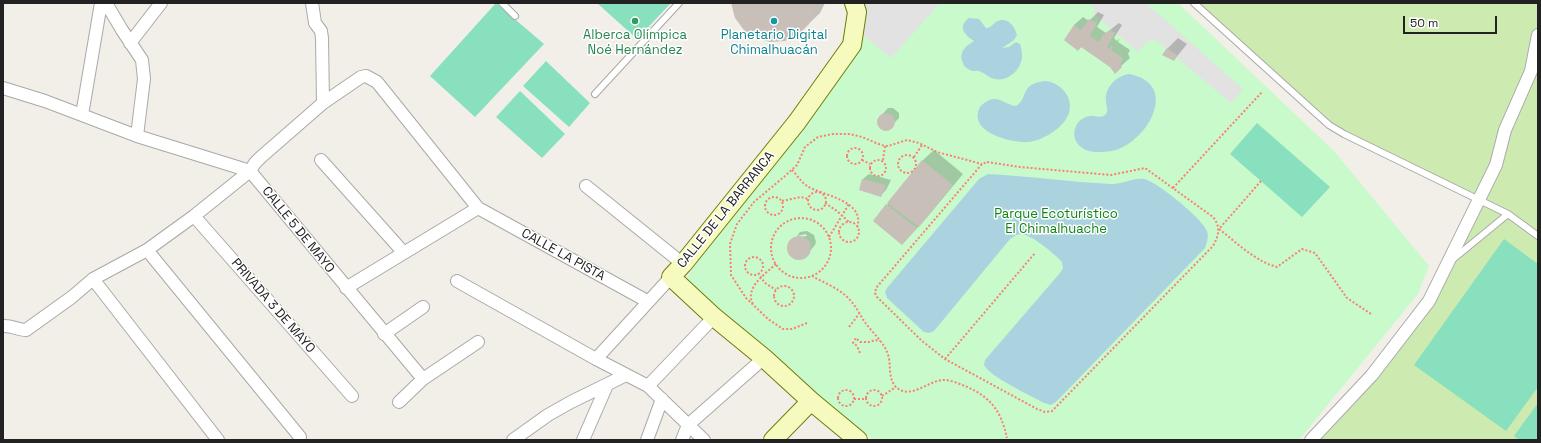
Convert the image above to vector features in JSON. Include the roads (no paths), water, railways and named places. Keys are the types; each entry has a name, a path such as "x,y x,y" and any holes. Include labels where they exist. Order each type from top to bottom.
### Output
{"main road":[{"name":"CALLE DE LA BARRANCA","path":"854,3 857,12 852,45 797,122 671,277 714,317 764,358 811,401 858,440"},
{"path":"773,440 811,401"}],"street":[{"path":"82,115 101,3"},
{"path":"106,3 142,60 144,79 137,136"},
{"path":"130,43 161,3"},
{"path":"312,3 315,22 321,31 322,38 323,104"},
{"path":"1311,440 1372,375 1430,301 1496,165 1505,130 1532,71 1538,35"},
{"path":"3,326 9,326 18,330 26,330 72,297 93,279 147,250 194,216 250,171 261,157 323,104 361,77 366,76 377,82 478,208 346,288"},
{"path":"3,88 82,115 137,136 250,171"},
{"path":"321,160 404,253"},
{"name":"CALLE 5 DE MAYO","path":"250,171 384,334 423,379"},
{"path":"586,186 683,264"},
{"name":"CALLE LA PISTA","path":"478,208 647,302"},
{"name":"PRIVADA 3 DE MAYO","path":"194,216 352,396"},
{"path":"147,250 300,437"},
{"path":"596,359 671,277"},
{"path":"93,279 218,440"},
{"path":"457,281 596,359 648,386 704,440"},
{"path":"384,334 423,307"},
{"path":"648,386 714,317"},
{"path":"399,402 423,379 478,342"},
{"path":"682,440 688,425 764,358"},
{"path":"513,440 548,415 626,375"},
{"path":"584,440 607,385"},
{"path":"647,440 662,399"}],"lane":[{"path":"502,3 515,16"},
{"path":"595,94 679,3"},
{"path":"1194,3 1329,124 1344,134 1508,214 1538,236"},
{"path":"1447,264 1508,214"}],"water":[{"path":"969,18 979,19 986,28 989,28 1000,20 1010,22 1017,35 1014,40 1002,48 1009,47 1016,42 1020,44 1022,53 1020,66 1013,74 1005,78 995,79 980,71 972,71 964,66 961,56 962,53 966,47 974,41 965,33 963,28 965,21"},
{"path":"1129,74 1144,79 1152,87 1156,98 1155,109 1150,121 1142,132 1121,148 1108,152 1088,151 1080,146 1075,139 1074,134 1076,126 1082,119 1088,116 1104,116 1107,112 1106,97 1109,88 1115,80"},
{"path":"1045,81 1061,87 1068,96 1070,107 1066,119 1058,129 1052,133 1034,141 1021,142 1002,138 993,134 985,129 980,123 978,116 980,107 986,102 991,99 996,99 1016,106 1020,103 1031,85"},
{"path":"988,174 1111,184 1144,179 1158,186 1178,201 1204,225 1208,233 1205,248 1056,402 1051,405 1020,391 994,375 984,365 985,360 1063,268 1062,262 1037,241 1031,237 1021,234 1010,239 934,331 929,333 924,332 887,298 885,292 979,179"}],"place":[{"name":"Alberca Olímpica Noé Hernández","path":"635,21"},
{"name":"Planetario Digital Chimalhuacán","path":"774,21"}],"park label":[{"name":"Parque Ecoturístico El Chimalhuache","path":"1056,222"}]}
